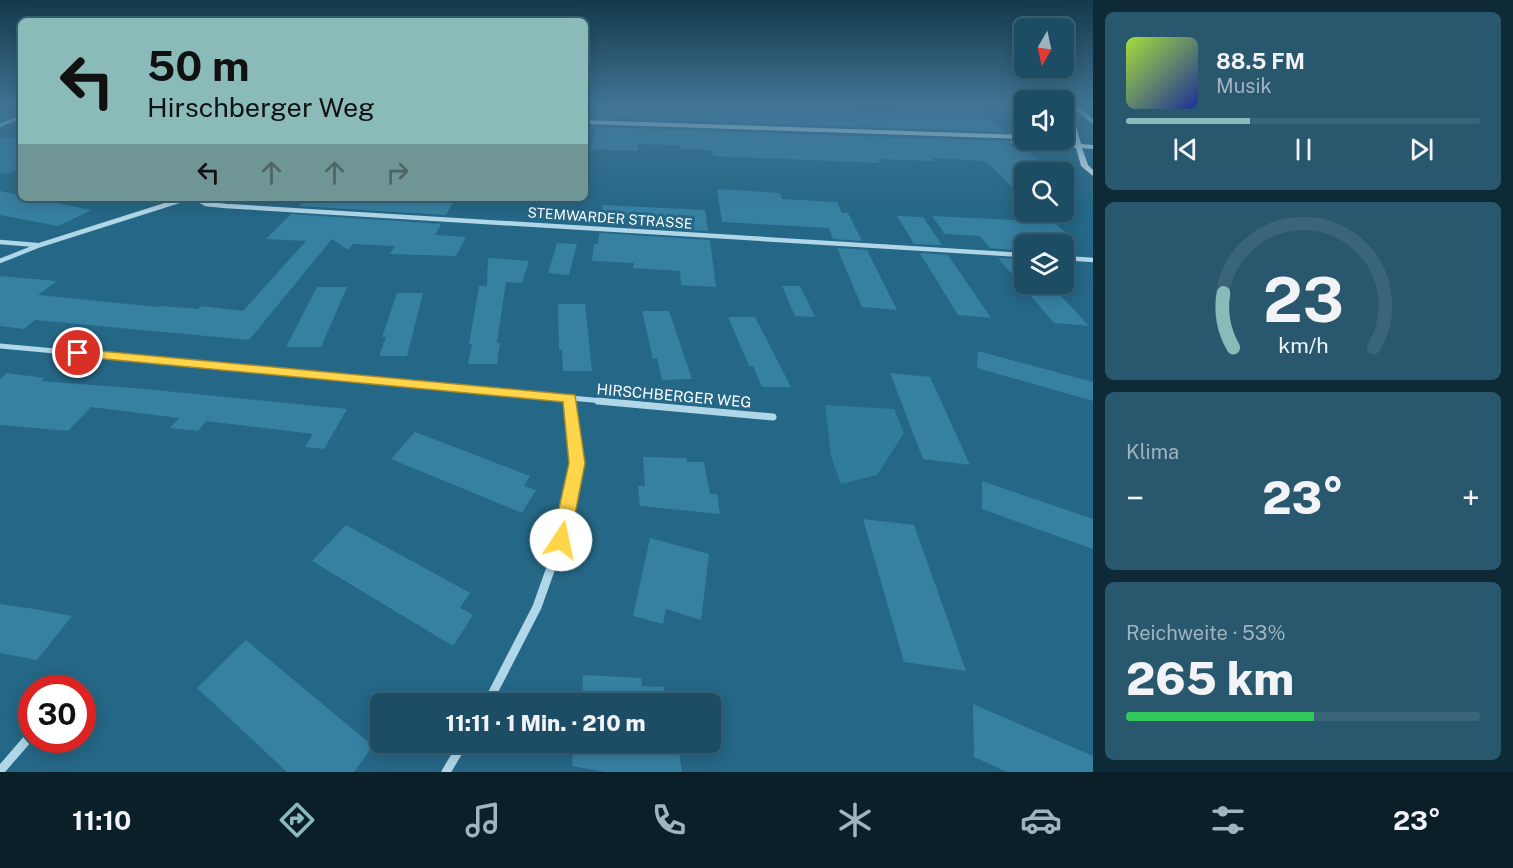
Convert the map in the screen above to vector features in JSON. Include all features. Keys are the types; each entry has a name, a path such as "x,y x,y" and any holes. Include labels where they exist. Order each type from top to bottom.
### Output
{"main road":[{"path":"1044,141 1078,143 1093,141"},
{"path":"1074,142 1093,147"},
{"path":"1078,143 1085,166 1093,174"}],"street":[{"path":"0,261 40,245 179,201"},
{"name":"STEMWARDER STRASSE","path":"200,201 206,204 226,206 1014,254"},
{"path":"0,242 40,245"},
{"path":"1074,259 1093,260"},
{"name":"HIRSCHBERGER WEG","path":"0,346 773,417"},
{"path":"493,693 537,607 561,540 577,463 570,398"},
{"path":"0,771 18,750"},
{"path":"446,772 457,753"}],"shaded area":[{"path":"0,141 18,141 18,169 7,174 0,173"},
{"path":"825,405 894,409 904,433 877,475 841,484 831,456"}],"building":[{"path":"592,141 1008,141 1014,146 1014,150 1029,152 1041,162 1014,162 1014,189 986,161 932,158 935,161 877,159 880,163 713,156 712,150 680,149 680,145 638,144 638,151 591,149"},
{"path":"717,189 780,193 782,199 837,202 842,213 848,213 862,241 833,239 829,228 722,222"},
{"path":"0,191 18,194 18,201 47,201 92,210 58,226 0,215"},
{"path":"304,201 454,201 446,215 299,206"},
{"path":"603,205 705,210 708,231 600,224"},
{"path":"291,214 441,224 435,235 466,237 456,256 390,254 395,246 353,244 348,250 332,239 249,340 35,320 24,329 0,326 0,276 57,281 38,295 158,307 198,309 201,306 243,311 306,241 266,239"},
{"path":"897,216 923,217 942,245 914,244"},
{"path":"932,216 1014,220 1014,222 1054,222 1067,234 1014,234 1014,250 990,248 980,236 945,234"},
{"path":"599,233 710,240 716,287 681,285 680,271 633,268 634,263 592,261 594,244 598,244"},
{"path":"557,243 577,244 569,275 548,273"},
{"path":"837,248 867,250 897,310 862,307"},
{"path":"920,253 948,255 991,318 958,315"},
{"path":"488,258 529,261 522,283 506,282 497,343 500,343 497,364 468,364 472,344 469,344 479,286 487,286"},
{"path":"998,258 1014,259 1014,277"},
{"path":"782,286 800,286 815,317 795,316"},
{"path":"317,287 347,287 321,347 286,347"},
{"path":"397,293 423,293 407,356 379,356 386,337 382,337"},
{"path":"1029,294 1059,294 1089,326 1054,323"},
{"path":"558,304 585,304 592,371 563,371 562,350 559,350"},
{"path":"642,311 669,311 692,379 662,380 657,358 653,359"},
{"path":"728,317 755,317 791,387 762,387 753,366 749,366"},
{"path":"978,351 1093,382 1093,401 977,368"},
{"path":"7,373 45,378 41,381 347,409 324,449 305,447 313,434 206,421 198,431 170,428 179,418 91,407 68,431 0,425 0,379"},
{"path":"890,373 930,377 970,465 923,459"},
{"path":"415,432 530,476 524,486 536,490 522,513 391,459"},
{"path":"643,457 686,458 687,462 704,462 710,494 717,494 720,514 640,506 638,486 645,486"},
{"path":"982,481 1093,519 1093,549 982,509"},
{"path":"863,519 914,525 966,671 904,662"},
{"path":"346,525 470,593 460,608 473,615 453,646 312,561"},
{"path":"650,538 709,554 701,620 666,609 663,624 633,616"},
{"path":"0,604 72,616 37,660 0,653"},
{"path":"246,640 370,743 370,750 354,772 287,772 197,688"},
{"path":"583,675 641,678 642,686 664,687 664,693 582,693"},
{"path":"973,704 1093,756 1093,772 1007,772 974,757"},
{"path":"573,753 679,753 682,772 605,772 572,766"}],"route":[{"path":"78,353 570,398 577,463 561,540"}]}
